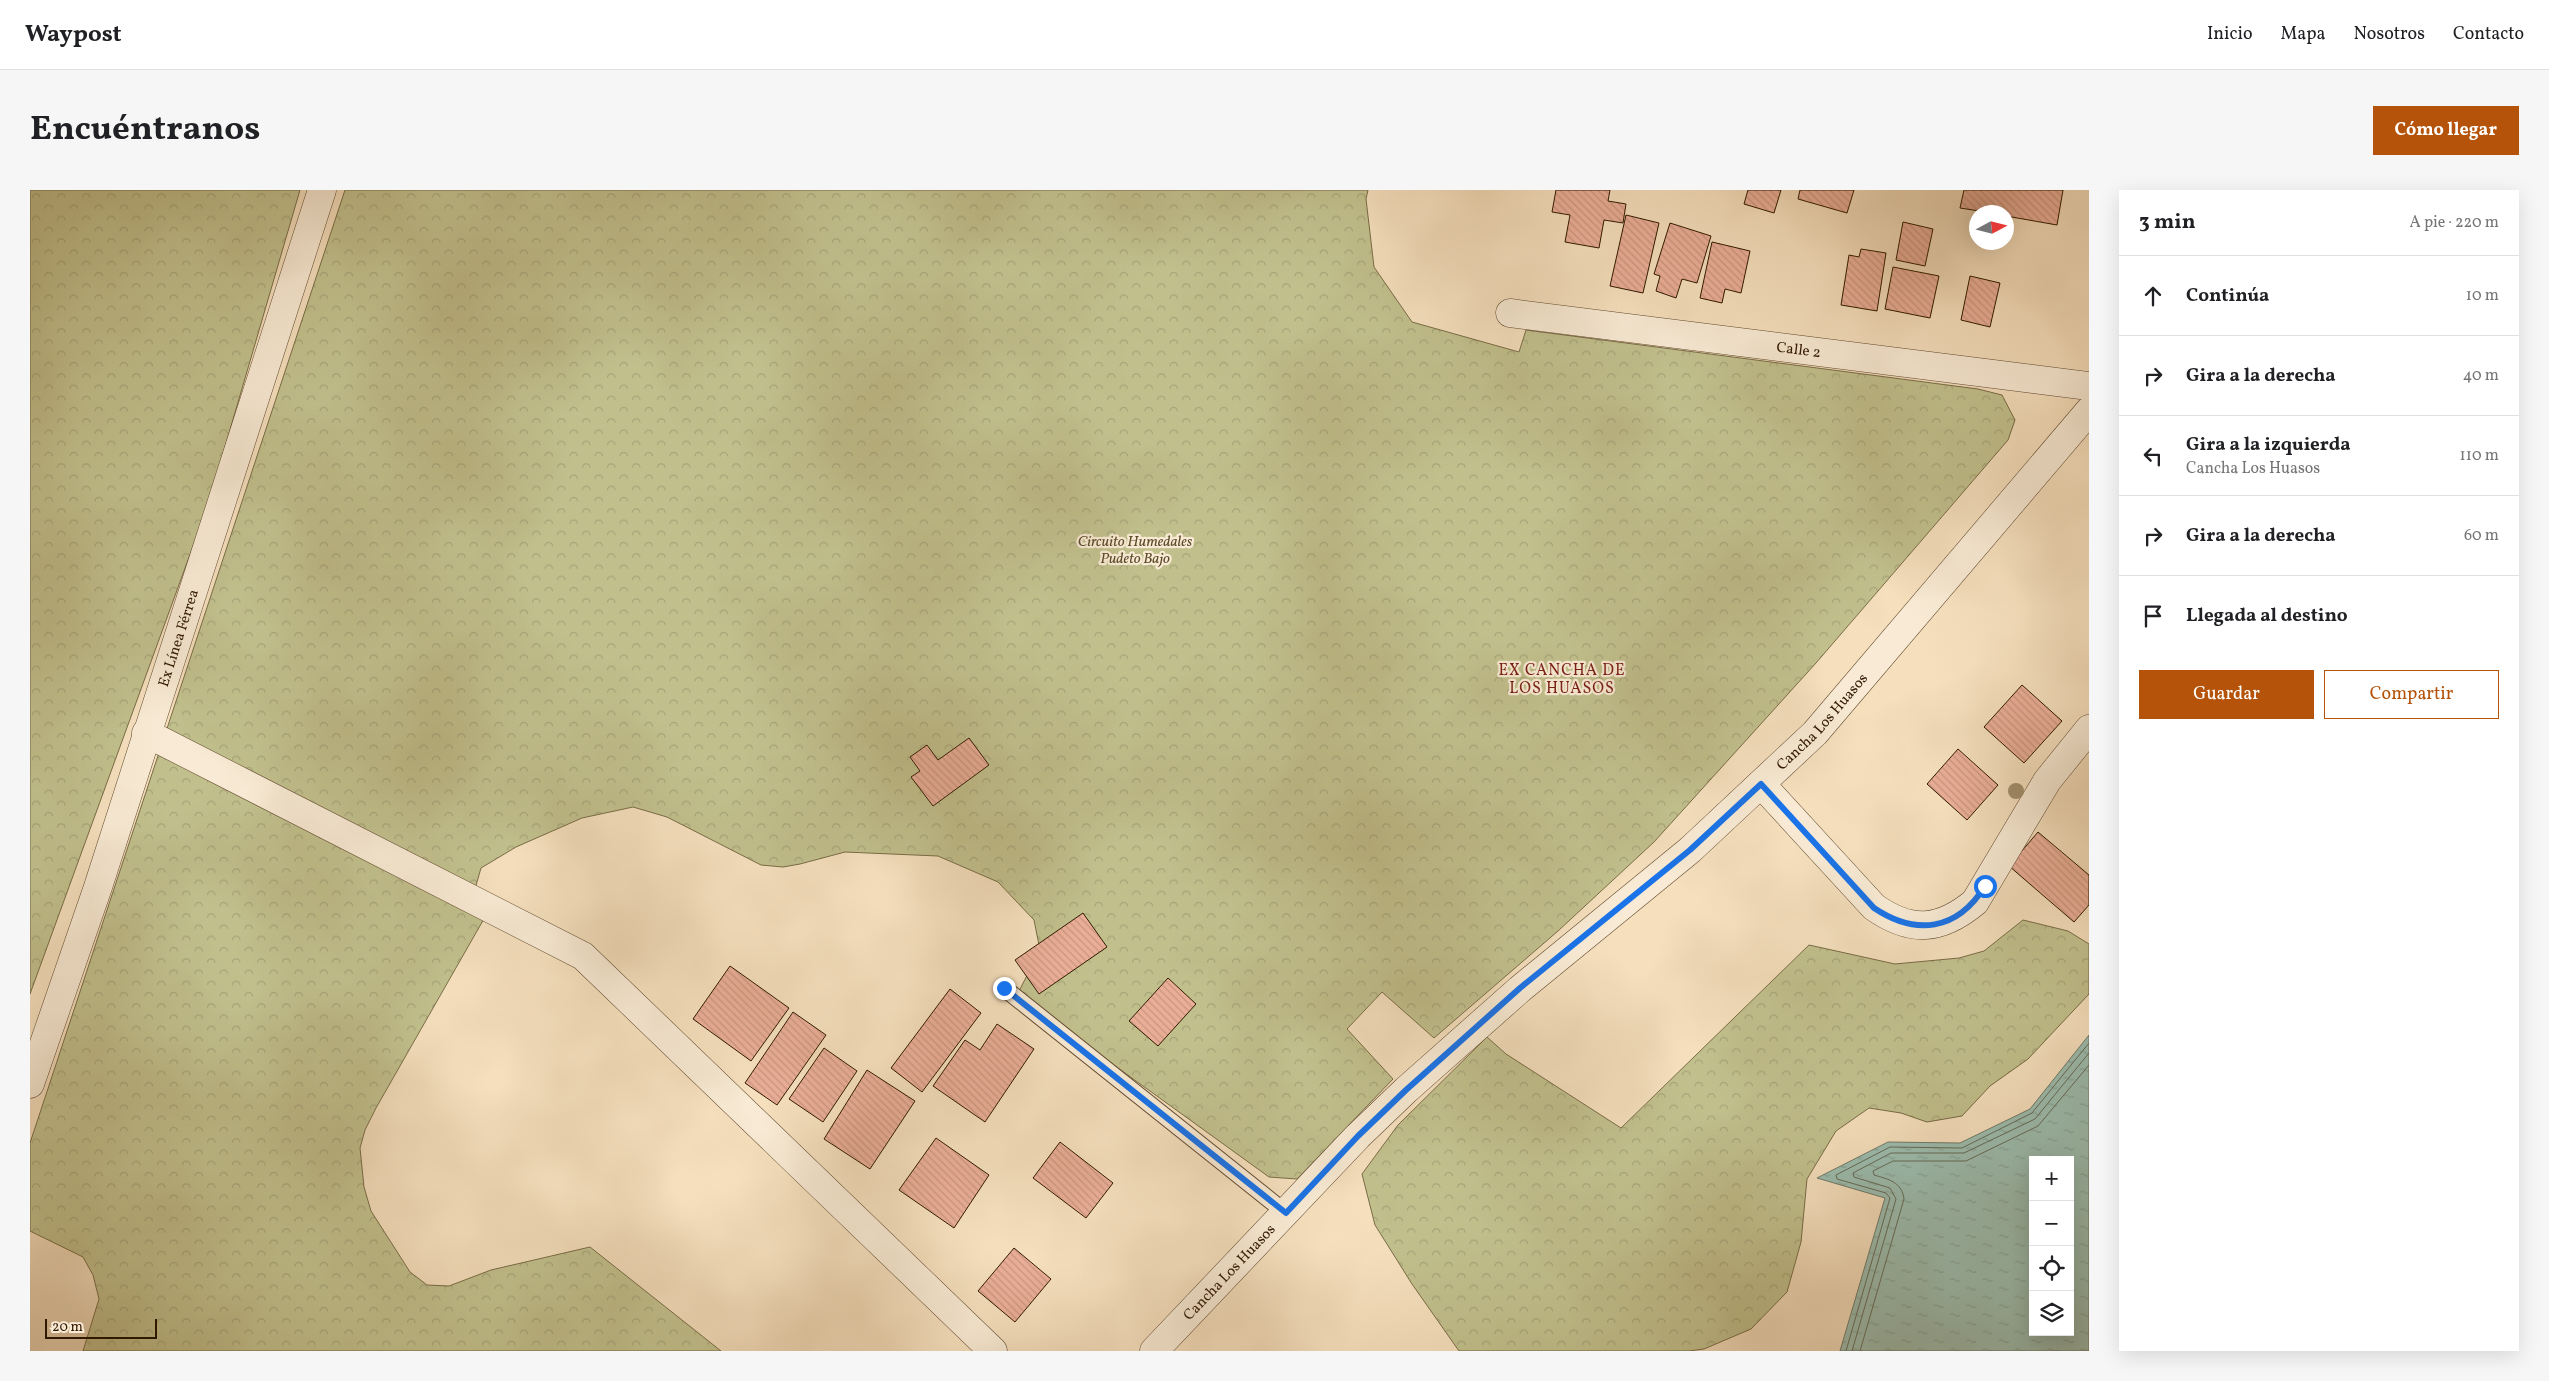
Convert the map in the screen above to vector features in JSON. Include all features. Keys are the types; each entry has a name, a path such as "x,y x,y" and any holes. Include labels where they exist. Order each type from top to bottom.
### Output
{"street":[{"name":"Ex Línea Férrea","path":"30,1084 98,888 146,733 322,190"},
{"name":"Calle 2","path":"1510,313 2089,386"},
{"name":"Cancha Los Huasos","path":"1154,1351 1358,1136 1406,1090 1520,988 1690,850 1815,733 2089,411"},
{"path":"1761,784 1874,908 1889,918 1906,925 1926,926 1944,922 1961,914 1975,902 2047,781 2089,729"},
{"path":"146,733 583,956 993,1351"}],"lane":[{"path":"1004,988 1286,1213"}],"green space":[{"path":"30,190 300,190 208,505 30,994"},
{"name":"Circuito Humedales Pudeto Bajo","path":"345,190 1368,190 1366,199 1374,267 1412,322 1519,352 1526,330 1978,389 2002,395 2015,420 2008,440 1816,663 1654,842 1558,931 1434,1038 1382,992 1347,1029 1393,1079 1297,1179 1269,1177 1017,995 1040,950 1034,920 998,882 938,856 845,852 783,867 761,865 667,817 633,807 582,818 516,847 481,868 471,903 485,917 365,1130 360,1148 364,1187 371,1211 410,1272 427,1285 449,1286 491,1270 590,1247 721,1351 83,1351 99,1299 93,1275 83,1257 30,1231 30,1143"},
{"path":"2023,920 2068,931 2089,944 2089,994 2028,1059 1990,1086 1962,1116 1927,1122 1901,1113 1869,1108 1836,1131 1807,1179 1801,1242 1787,1292 1751,1329 1704,1349 1689,1351 1459,1351 1412,1284 1375,1225 1362,1174 1398,1125 1487,1037 1506,1054 1621,1128 1809,945 1895,964 1959,958 1984,951"}],"water":[{"path":"2089,1035 2089,1351 1840,1351 1885,1198 1817,1178 1888,1142 1960,1143 2030,1109"}],"building":[{"path":"1556,190 1610,190 1608,201 1626,204 1623,223 1604,220 1599,248 1565,242 1570,215 1552,212"},
{"path":"1748,190 1781,190 1774,213 1744,204"},
{"path":"1800,190 1854,190 1847,213 1798,199"},
{"path":"1964,190 2063,190 2057,225 2014,217 2014,205 1969,205 1969,209 1960,208"},
{"path":"1626,215 1659,223 1643,293 1610,286"},
{"path":"1903,222 1933,229 1925,266 1896,260"},
{"path":"1670,223 1711,236 1697,283 1682,279 1676,298 1656,291 1660,276 1654,274"},
{"path":"1712,242 1750,251 1741,293 1725,289 1722,303 1700,298"},
{"path":"1861,249 1886,253 1877,311 1841,305 1849,255 1859,257"},
{"path":"1893,267 1939,276 1930,318 1885,309"},
{"path":"1970,276 2000,283 1990,327 1961,320"},
{"path":"2022,685 2062,721 2024,763 1984,727"},
{"path":"969,738 989,765 933,806 911,777 920,771 910,757 927,745 938,760"},
{"path":"1958,749 1998,785 1967,820 1927,784"},
{"path":"2038,832 2089,875 2089,905 2074,922 2009,866"},
{"path":"1083,913 1107,947 1039,994 1015,960"},
{"path":"730,966 789,1008 751,1061 693,1019"},
{"path":"1168,978 1196,1004 1158,1046 1129,1021"},
{"path":"950,989 981,1013 922,1092 891,1068"},
{"path":"793,1012 826,1035 777,1105 745,1083"},
{"path":"997,1024 1034,1049 985,1122 933,1086 965,1040 980,1050"},
{"path":"824,1048 857,1071 823,1122 789,1099"},
{"path":"867,1070 915,1101 870,1169 824,1139"},
{"path":"936,1138 989,1175 954,1228 899,1190"},
{"path":"1060,1142 1113,1183 1086,1218 1033,1178"},
{"path":"1014,1248 1051,1279 1015,1322 978,1291"}],"district":[{"name":"EX CANCHA DE LOS HUASOS","path":"1562,678"}],"route":[{"path":"1004,988 1286,1213 1358,1136 1406,1090 1520,988 1690,850 1761,784 1874,908 1889,918 1906,925 1926,926 1944,922 1961,914 1975,902 1985,886"}]}
